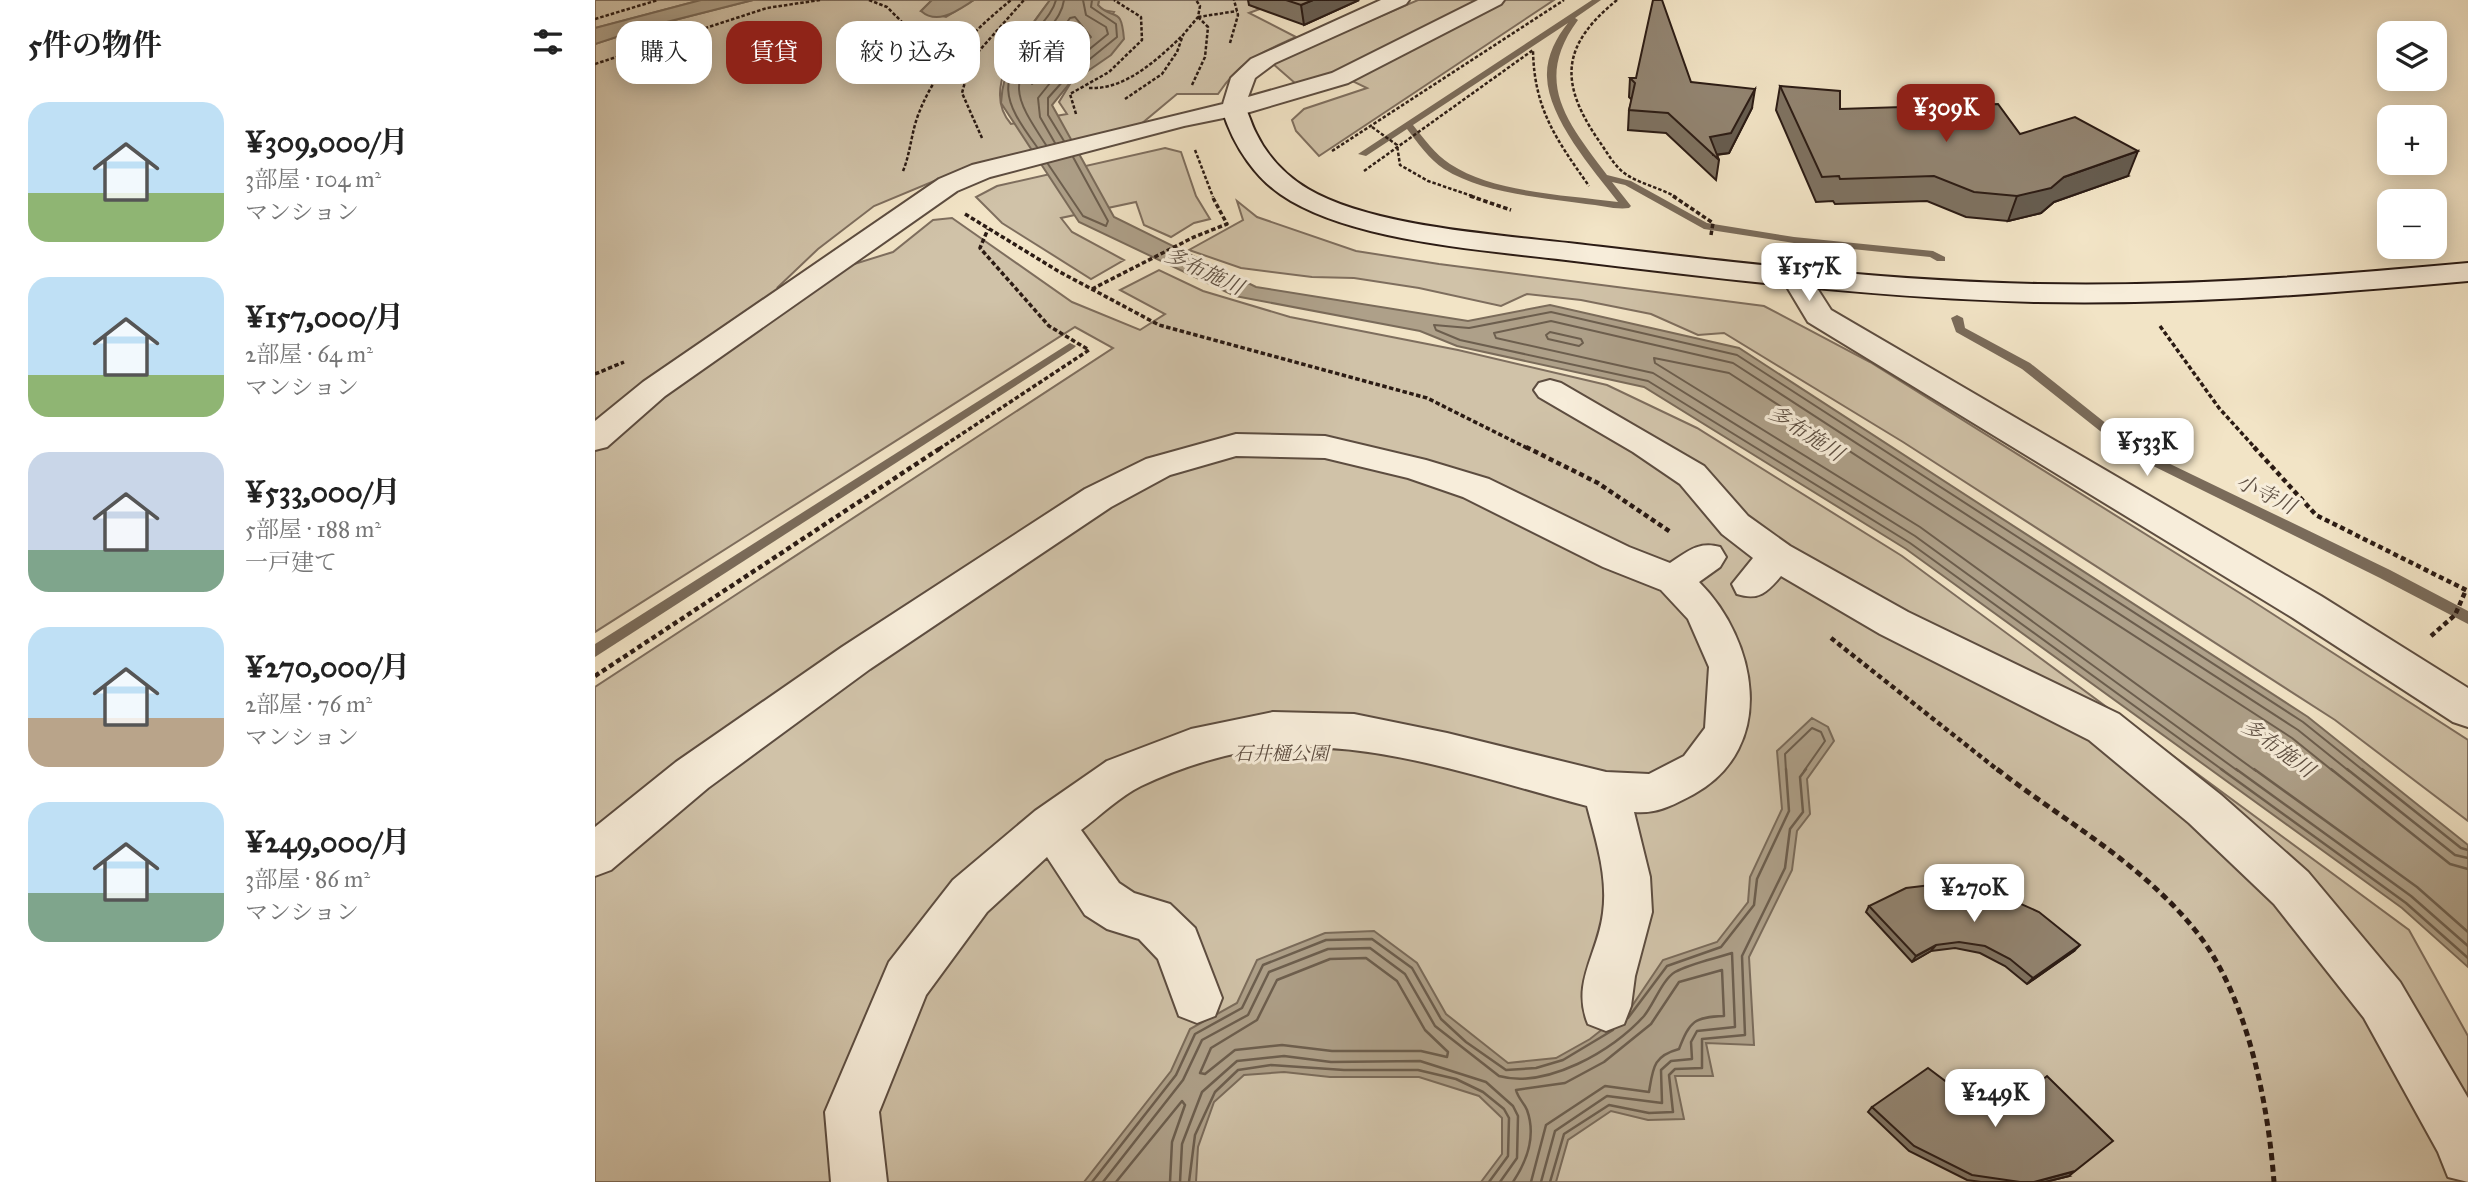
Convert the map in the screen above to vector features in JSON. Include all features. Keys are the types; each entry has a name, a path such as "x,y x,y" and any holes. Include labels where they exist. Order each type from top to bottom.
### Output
{"street":[{"path":"1399,0 1267,58 1250,69 1238,82 1234,109 1240,129 1254,153 1297,194 1360,220 1517,246 1796,277 1977,291 2132,292 2300,288 2468,272"},
{"path":"595,439 653,389 933,195 981,171 1074,149 1181,119 1234,109 1340,78 1494,0"},
{"path":"1796,277 1819,316 2307,607 2468,710"},
{"path":"1550,390 1645,444 1692,475 1735,524 1764,570 1893,622 2104,727 2205,809 2291,888 2382,1000 2459,1135 2468,1157"},
{"path":"595,855 692,775 856,658 1098,498 1158,467 1236,444 1325,447 1414,467 1476,488 1616,557 1691,568 1704,611 1729,667 1726,733 1699,769 1653,794 1607,792 1447,751 1354,732 1273,730 1191,747 1123,775 1051,825 970,896 907,979 852,1112 859,1182"},
{"path":"1606,1006 1605,987 1625,928 1629,884 1607,792"},
{"path":"1051,825 1102,900 1124,913 1153,920 1178,945 1197,998"}],"path":[{"path":"595,19 658,0"},
{"path":"595,64 767,8 820,0"},
{"path":"869,0 887,7 901,21"},
{"path":"980,26 1011,0"},
{"path":"992,136 982,138 962,93 971,60 1024,0"},
{"path":"1087,113 1077,116 1070,94 1089,88 1132,52 1142,40 1141,17 1114,0"},
{"path":"1089,88 1098,90 1159,59 1198,17 1200,6 1196,0"},
{"path":"1332,151 1564,0"},
{"path":"1617,0 1600,12 1583,32 1570,57 1568,83 1580,116 1625,174 1649,183 1713,223 1711,233"},
{"path":"1198,17 1237,11"},
{"path":"1092,289 1195,237 1227,224 1206,184 1188,131 1181,119 1178,101 1188,92 1202,68 1209,43 1208,27 1198,17"},
{"path":"1119,103 1162,74 1177,52 1183,35"},
{"path":"1364,171 1533,50 1532,78 1543,120 1589,186"},
{"path":"934,84 918,115 908,161 898,183 933,195 1092,289 1159,325 1271,353 1427,398 1598,484 1691,568"},
{"path":"1372,127 1397,145 1400,165 1419,176 1508,208 1518,216"},
{"path":"595,676 1089,350 1049,326 980,248 988,229"},
{"path":"2132,292 2219,408 2316,515 2467,591 2455,615"},
{"path":"595,374 633,359"},
{"path":"1820,630 2146,880 2198,932 2233,997 2255,1069 2273,1157 2274,1182"}],"green space":[{"path":"595,0 701,0 616,21 595,28"},
{"name":"石井樋公園","path":"753,0 932,0 921,11 946,17 974,0 1050,0 1035,21 994,21 994,84 1002,84 1002,109 1011,124 1067,114 1059,102 1070,84 1090,84 1090,51 1114,12 1102,10 1098,5 1099,0 1261,0 1250,5 1260,9 1249,13 1296,37 1261,53 1243,65 1218,94 1177,94 1141,124 986,163 951,174 874,206 818,249 777,288 893,252 933,220 952,218 1072,302 1140,330 1165,314 1120,290 1159,270 1203,291 1290,317 1458,350 1607,385 1697,428 1902,556 2409,930 2468,1036 2468,1182 595,1182 595,687 1113,348 1075,327 595,632 595,44 616,37 616,84 712,84 712,21 671,21"},
{"path":"1418,0 1554,0 1319,156 1296,131 1292,120 1304,109 1367,88 1336,73 1296,84 1272,63"},
{"path":"1165,148 1181,152 1196,196 1210,219 1194,223 1171,237 1144,225 1136,202 1061,218 1072,232 1124,260 1091,279 1002,223 976,197 997,186"},
{"path":"1237,201 1257,217 1356,251 1764,306 1870,362 2251,600 2468,740 2468,821 2335,720 1903,442 1724,333 1698,335 1651,314 1581,300 1527,294 1501,306 1419,288 1354,278 1312,277 1241,268 1189,250 1243,220"}],"water":[{"path":"701,0 753,0 671,21 622,21"},
{"path":"932,0 974,0 948,15 934,17 921,11"},
{"path":"1050,0 1099,0 1098,5 1119,17 1124,39 1111,55 1090,70 1090,21 1035,21"},
{"path":"616,22 616,37 595,44 595,28"},
{"name":"多布施川","path":"1004,84 1069,84 1052,105 1114,217 1256,287 1468,321 1550,305 1739,348 2308,717 2468,845 2468,967 2402,908 1906,549 1644,387 1457,346 1420,331 1235,296 1079,222 1001,103"},
{"path":"1812,718 1828,727 1834,741 1807,779 1810,814 1797,831 1792,870 1749,957 1754,1045 1706,1043 1713,1076 1675,1076 1684,1119 1648,1120 1611,1111 1568,1140 1556,1182 1481,1182 1502,1154 1502,1118 1479,1096 1419,1077 1330,1077 1284,1072 1244,1075 1214,1102 1198,1147 1196,1182 1084,1182 1171,1071 1190,1029 1237,1003 1257,960 1325,933 1374,931 1417,963 1446,1014 1508,1063 1556,1058 1590,1039 1632,1006 1663,960 1717,942 1748,902 1750,877 1782,809 1777,751"}],"building":[{"path":"1286,0 1313,0 1301,5"},
{"path":"1653,0 1662,0 1691,82 1755,89 1731,133 1710,137 1719,160 1668,113 1629,110 1635,83 1630,78 1636,78"},
{"path":"1780,86 1840,91 1840,109 1998,104 2020,134 2075,117 2138,151 2064,177 2051,188 2017,196 1974,192 1934,176 1840,179 1839,176 1822,177"},
{"path":"1948,883 1994,892 2039,912 2080,945 2033,978 2010,959 1985,946 1959,942 1936,945 1916,956 1869,906 1906,888"},
{"path":"1928,1068 1952,1086 1979,1096 2006,1098 2029,1091 2047,1076 2113,1141 2075,1171 2034,1182 1972,1175 1914,1146 1872,1107"}],"waterway":[{"path":"1363,154 1597,0"},
{"path":"1408,125 1441,162 1474,179 1516,190 1626,206 1581,145 1560,110 1554,94 1551,80 1554,56 1564,33 1574,20"},
{"path":"1604,177 1628,183 1704,226 1794,240 1933,254 1941,259"},
{"name":"小寺川","path":"1957,318 1960,330 2026,366 2133,451 2385,574 2468,618"},
{"path":"595,651 1070,346"}]}
